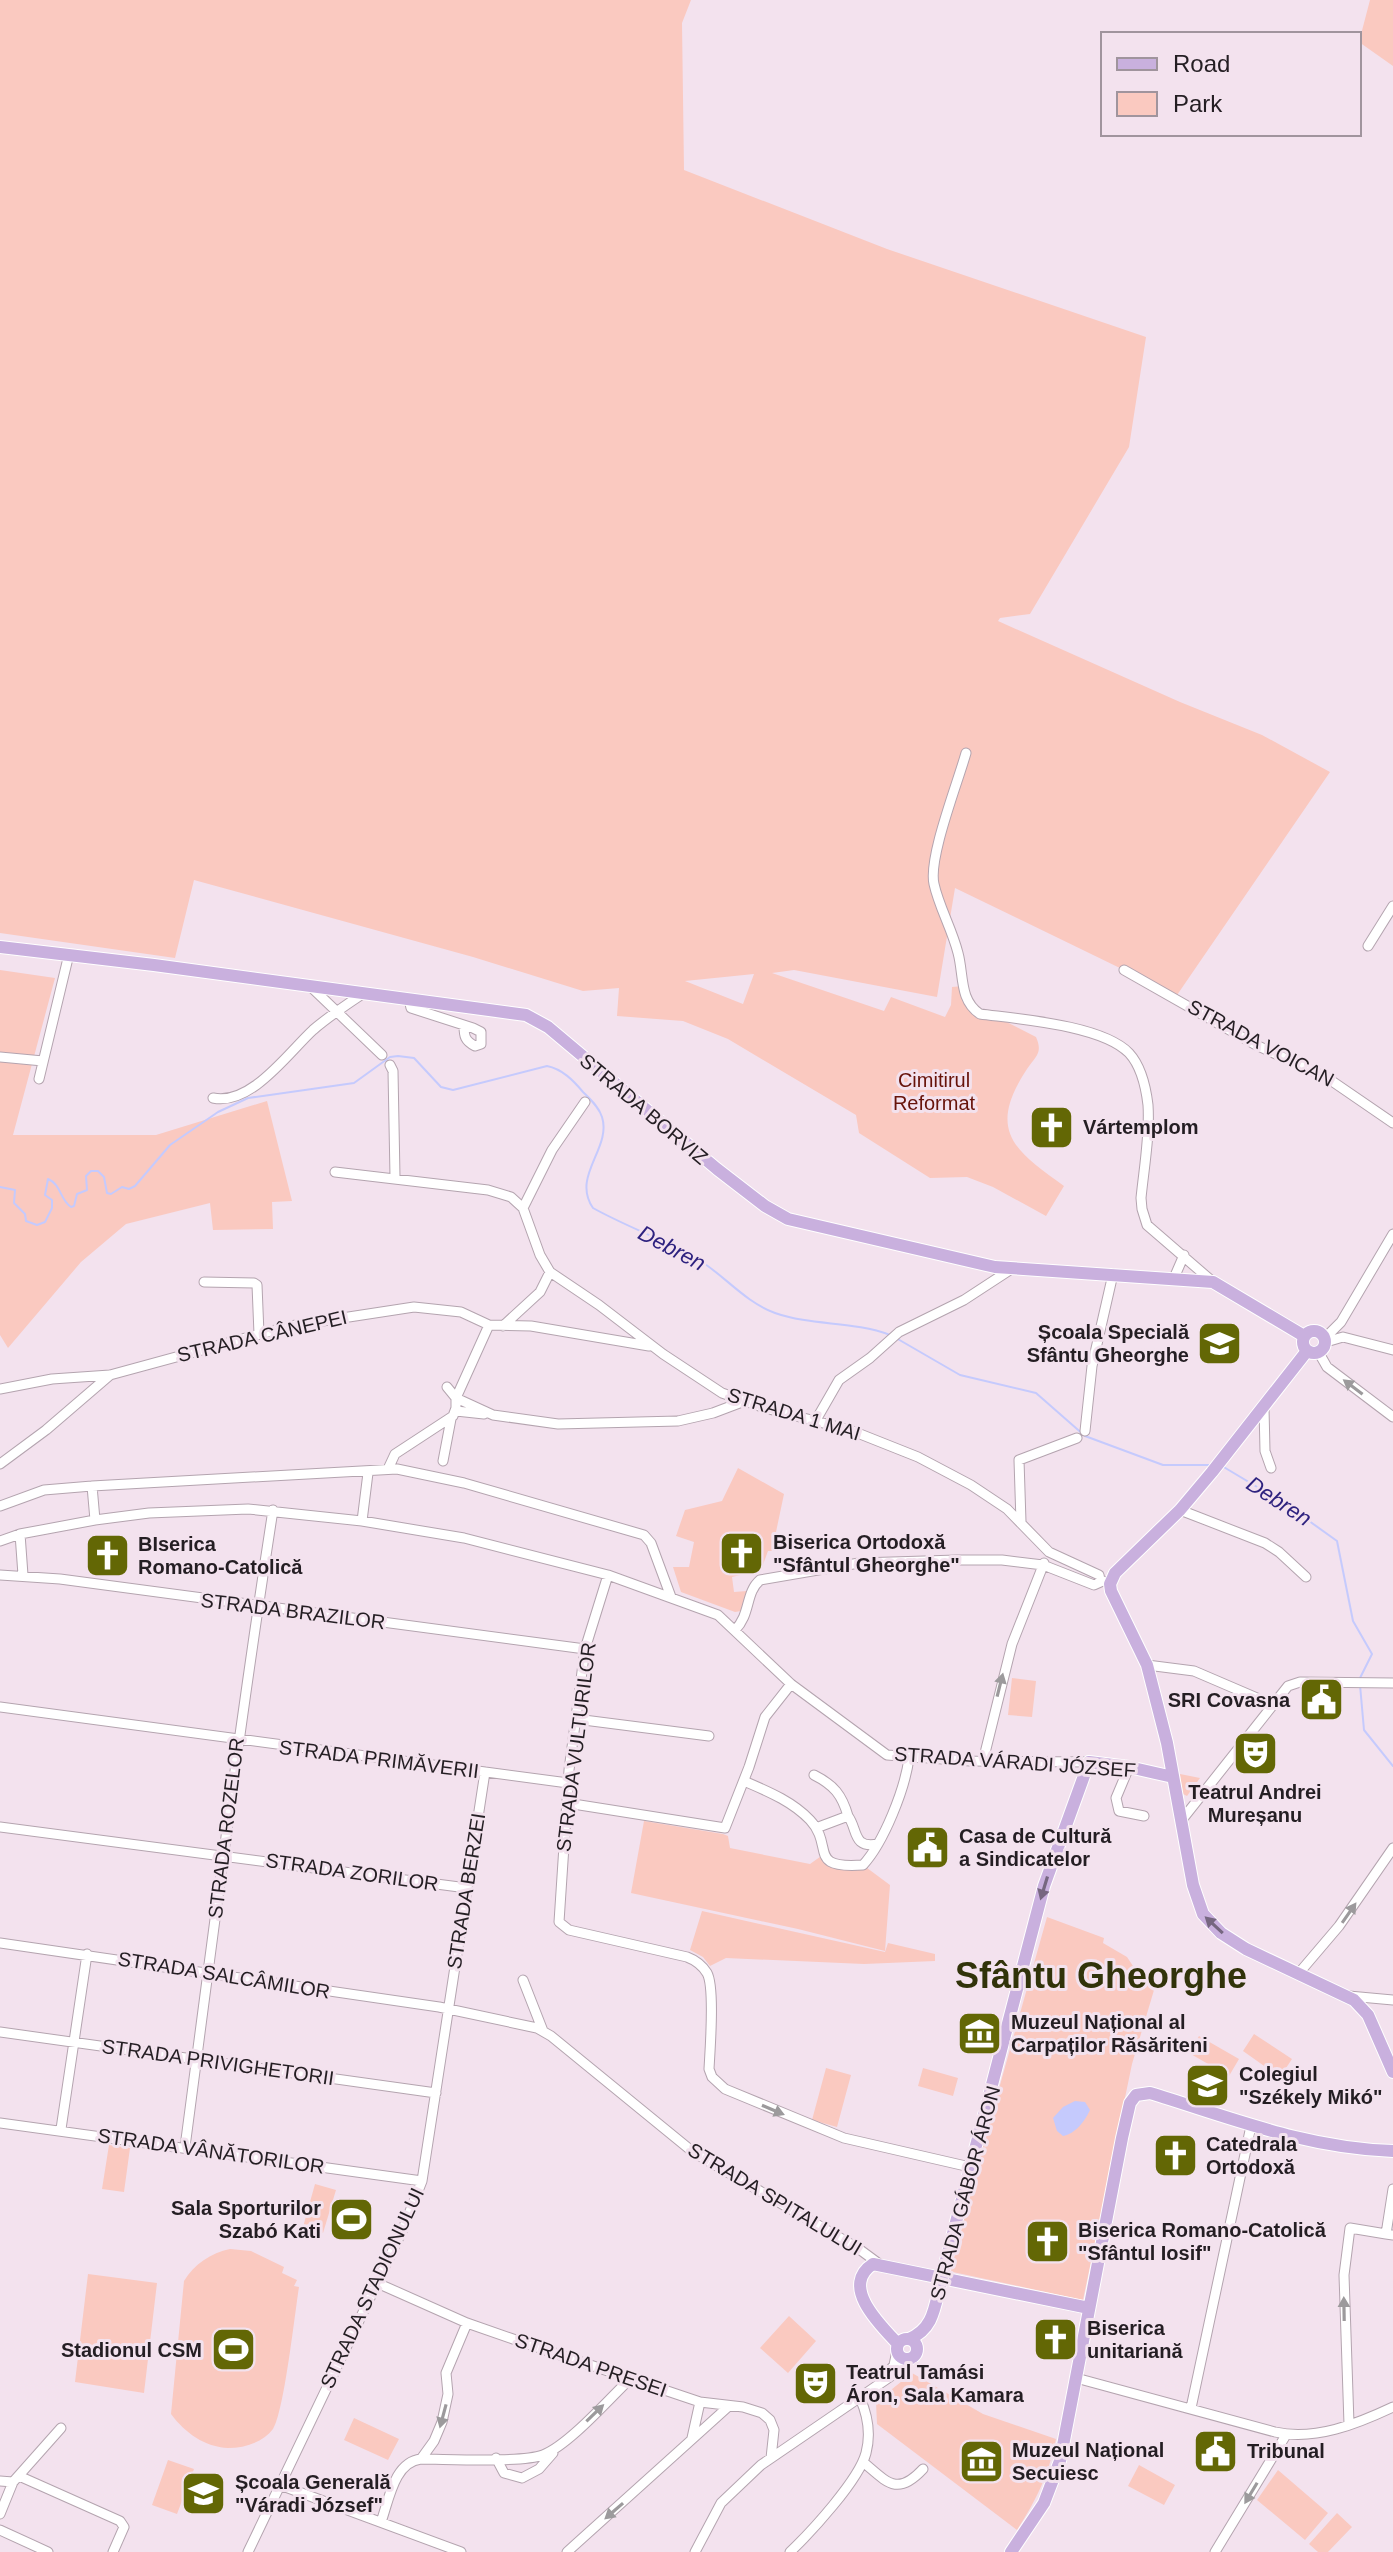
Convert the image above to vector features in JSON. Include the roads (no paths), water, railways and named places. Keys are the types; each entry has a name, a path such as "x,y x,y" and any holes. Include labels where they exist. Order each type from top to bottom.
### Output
{"main road":[{"name":"STRADA BORVIZ","path":"0,947 514,1012 537,1021 717,1169 765,1206 788,1219 978,1264 1213,1282"},
{"path":"1213,1282 1304,1336"},
{"path":"1304,1336 1313,1331 1320,1333 1319,1346 1180,1510 1105,1582 1147,1665 1199,1907 1212,1925 1246,1949 1348,1996 1368,2015 1393,2072"},
{"path":"1304,1336 1303,1346 1319,1346"},
{"name":"STRADA VÁRADI JÓZSEF","path":"1089,1762 1173,1777"},
{"name":"STRADA GÁBOR ÁRON","path":"902,2343 921,2332 930,2322 1041,1898 1089,1762"},
{"path":"1011,2552 1044,2503 1063,2447 1130,2103 1140,2093 1150,2093 1309,2142 1393,2151"},
{"path":"878,2263 866,2270 862,2287 864,2303 902,2343 903,2358 912,2358"},
{"name":"STRADA SPITALULUI","path":"878,2263 1089,2308"}],"street":[{"path":"966,753 937,851 933,879 959,954 967,1000 971,1008 980,1014 1077,1029 1097,1035 1128,1052 1139,1069 1148,1107 1142,1209 1147,1225 1213,1282"},
{"path":"1368,946 1389,919 1393,906"},
{"path":"39,1079 69,954"},
{"name":"STRADA VOICAN","path":"1124,970 1256,1045 1326,1077 1393,1123"},
{"path":"309,985 382,1055"},
{"path":"213,1098 227,1099 262,1082 284,1057 337,1011 364,993"},
{"path":"409,999 411,1008 464,1026"},
{"path":"0,1057 43,1061"},
{"path":"390,1065 393,1071 395,1177"},
{"path":"523,1208 552,1150 585,1102"},
{"path":"335,1172 395,1177 498,1192 511,1197 523,1208 540,1255 550,1272 540,1292 503,1326"},
{"path":"1319,1346 1341,1322 1393,1234"},
{"path":"1174,1278 1184,1255"},
{"path":"816,1420 839,1380 899,1332 964,1300 1013,1268"},
{"name":"STRADA 1 MAI","path":"550,1272 722,1393 742,1402 816,1420 882,1442 952,1474 1007,1509 1049,1552 1099,1575 1105,1582"},
{"path":"1021,1522 1019,1460 1081,1435 1092,1366 1113,1274"},
{"path":"204,1282 257,1285 259,1334"},
{"name":"STRADA CÂNEPEI","path":"0,1389 52,1379 110,1375 290,1326 414,1307 461,1312 489,1325 531,1326 652,1346"},
{"path":"443,1461 456,1398 489,1325"},
{"path":"1319,1346 1343,1337 1393,1350"},
{"path":"1319,1346 1327,1367 1393,1417"},
{"name":"STRADA CÂNEPEI","path":"0,1464 46,1430 110,1375"},
{"path":"447,1387 456,1398 493,1415"},
{"path":"388,1469 395,1454 453,1415 493,1415 558,1424 656,1423 698,1418 742,1402"},
{"path":"1264,1408 1265,1451 1271,1468"},
{"path":"0,1506 44,1490 92,1486 368,1473 388,1469 415,1472 644,1535 655,1554 671,1597"},
{"path":"362,1521 368,1473"},
{"path":"92,1486 95,1520"},
{"name":"STRADA VÁRADI JÓZSEF","path":"0,1541 20,1534 95,1520 168,1512 273,1510 464,1538 608,1575 718,1615 791,1684 883,1753 909,1758 1089,1762"},
{"name":"STRADA ROZELOR","path":"185,2147 238,1740 273,1510"},
{"path":"1180,1510 1265,1543 1306,1577"},
{"path":"20,1534 23,1575"},
{"path":"983,1761 1012,1644 1049,1552"},
{"path":"735,1630 744,1621 755,1584 773,1577 893,1560 1002,1560 1043,1565 1094,1585 1105,1582"},
{"name":"STRADA BRAZILOR","path":"0,1575 23,1575 585,1649"},
{"name":"STRADA VULTURILOR","path":"608,1575 585,1649 568,1783 559,1922 569,1930 687,1957 698,1963 707,1973 711,1987 709,2069 716,2082 725,2089 819,2129 872,2146 970,2167"},
{"path":"1147,1665 1194,1671 1271,1704"},
{"path":"1181,1821 1282,1691 1295,1683 1393,1683"},
{"path":"567,1803 716,1828 727,1826 765,1717 791,1684"},
{"name":"STRADA PRIMĂVERII","path":"0,1707 568,1783"},
{"path":"576,1719 709,1736"},
{"path":"744,1781 792,1805 816,1828 823,1856 831,1863 863,1865 878,1844 906,1776 909,1758"},
{"path":"1129,1767 1116,1798 1119,1811 1144,1816"},
{"name":"STRADA BERZEI","path":"447,2009 485,1772"},
{"path":"814,1775 831,1783 844,1802 857,1838 865,1844 878,1844"},
{"path":"1178,1805 1199,1800"},
{"path":"816,1828 848,1816"},
{"name":"STRADA ZORILOR","path":"0,1827 467,1888"},
{"path":"1299,1973 1339,1926 1393,1848"},
{"name":"STRADA SALCÂMILOR","path":"0,1943 447,2009"},
{"path":"61,2129 87,1954"},
{"path":"523,1980 543,2031"},
{"path":"1348,1996 1391,2000"},
{"name":"STRADA SPITALULUI","path":"447,2009 543,2031 693,2152 878,2263"},
{"name":"STRADA STADIONULUI","path":"248,2552 377,2283 422,2181 447,2009"},
{"name":"STRADA PRIVIGHETORII","path":"0,2032 436,2093"},
{"name":"STRADA VÂNĂTORILOR","path":"0,2123 422,2181"},
{"path":"1191,2408 1251,2126"},
{"path":"1349,2424 1344,2275 1350,2228 1389,2234 1393,2189"},
{"name":"STRADA PRESEI","path":"377,2283 467,2323 700,2402 754,2410 767,2416 774,2430 771,2458"},
{"path":"421,2459 434,2441 442,2422 448,2394 446,2373 467,2323"},
{"path":"878,2384 894,2365 902,2343"},
{"path":"695,2552 721,2503 771,2458 897,2372 912,2358"},
{"path":"496,2458 504,2473 522,2478 539,2469 631,2378"},
{"path":"1076,2378 1286,2435 1305,2435 1349,2424 1393,2407"},
{"path":"790,2552 823,2518 863,2462 868,2427 860,2398"},
{"path":"692,2438 700,2402"},
{"path":"567,2552 729,2406"},
{"path":"0,2514 16,2479 61,2428"},
{"path":"1215,2552 1286,2435"},
{"path":"381,2522 403,2466 408,2461 541,2456 558,2447"},
{"path":"863,2462 889,2484 901,2486 912,2481 923,2469"},
{"path":"0,2481 16,2479 120,2521 124,2527 113,2552"},
{"path":"280,2485 461,2552"},
{"path":"0,2530 48,2552"}],"water":[{"path":"1075,2101 1085,2102 1090,2110 1072,2133 1063,2136 1057,2131 1053,2118 1063,2107"}],"waterway":[{"name":"Debren","path":"0,1187 15,1190 14,1203 25,1214 26,1221 37,1225 45,1222 52,1208 52,1200 45,1195 48,1179 56,1184 71,1207 77,1194 87,1190 86,1176 91,1171 98,1171 104,1177 107,1193 111,1194 122,1187 129,1189 170,1145 218,1112 248,1098 354,1083 390,1057 398,1056 414,1058 441,1087 453,1090 547,1066 571,1079 594,1103 602,1117 602,1140 587,1185 587,1196 593,1208 699,1260 745,1296 775,1313 803,1320 862,1327 890,1335"},
{"name":"Debren","path":"896,1338 960,1375 1036,1393 1085,1436 1163,1465 1211,1465"},
{"name":"Debren","path":"1222,1466 1284,1503 1337,1541 1353,1621 1372,1654 1360,1678"},
{"name":"Debren","path":"1360,1685 1364,1730 1393,1766"}],"place":[{"name":"Vártemplom","path":"1052,1127"},
{"name":"Școala Specială Sfântu Gheorghe","path":"1220,1344"},
{"name":"Biserica Ortodoxă \"Sfântul Gheorghe\"","path":"742,1554"},
{"name":"BIserica Romano-Catolică","path":"107,1555"},
{"name":"SRI Covasna","path":"1321,1700"},
{"name":"Teatrul Andrei Mureșanu","path":"1255,1753"},
{"name":"Casa de Cultură a Sindicatelor","path":"928,1848"},
{"name":"Muzeul Național al Carpaților Răsăriteni","path":"980,2034"},
{"name":"Colegiul \"Székely Mikó\"","path":"1208,2085"},
{"name":"Catedrala Ortodoxă","path":"1175,2155"},
{"name":"Sala Sporturilor Szabó Kati","path":"352,2220"},
{"name":"Biserica Romano-Catolică \"Sfântul Iosif\"","path":"1047,2242"},
{"name":"Biserica unitariană","path":"1056,2339"},
{"name":"Stadionul CSM","path":"233,2350"},
{"name":"Teatrul Tamási Áron, Sala Kamara","path":"815,2384"},
{"name":"Tribunal","path":"1216,2451"},
{"name":"Muzeul Național Secuiesc","path":"981,2461"},
{"name":"Școala Generală \"Váradi József\"","path":"204,2493"}],"district":[{"name":"Sfântu Gheorghe","path":"1101,1975"}],"park label":[{"name":"Cimitirul Reformat","path":"934,1092"}]}
